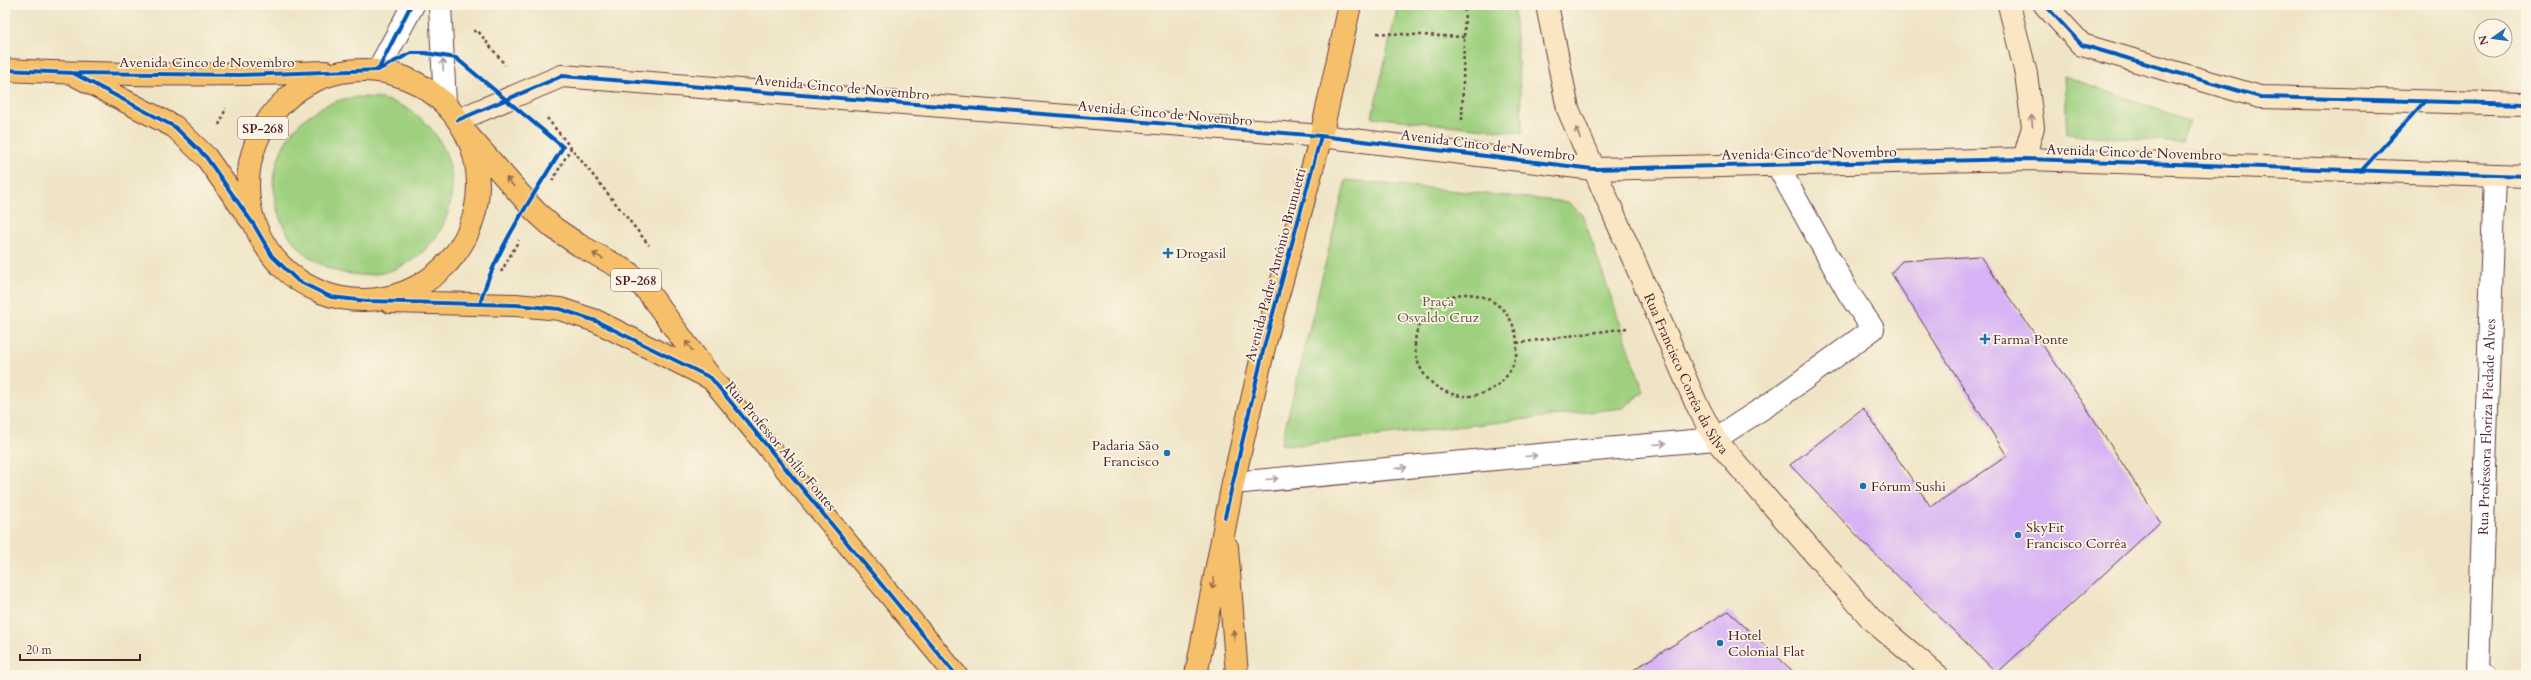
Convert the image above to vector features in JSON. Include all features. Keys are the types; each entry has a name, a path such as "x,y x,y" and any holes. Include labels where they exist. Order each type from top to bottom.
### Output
{"main road":[{"name":"Avenida Padre Antônio Brunuetti","path":"1196,675 1225,517 1265,343 1321,136 1350,5"},
{"name":"Rua Francisco Corrêa da Silva","path":"1547,5 1568,109 1661,324 1715,439 1873,621 1937,675"},
{"path":"2009,5 2026,74 2033,127 2024,159"},
{"path":"2045,5 2082,45 2260,97 2526,104"},
{"name":"Avenida Cinco de Novembro","path":"5,70 73,73 240,75 342,71"},
{"name":"SP-268","path":"378,70 414,81 456,118 478,168 476,207 463,244 438,273 405,294 367,301 331,297 298,281 272,256 254,225 248,192 251,158 263,128 284,101 305,86 342,71 378,70"},
{"name":"Avenida Cinco de Novembro","path":"73,73 175,127 206,157 254,225"},
{"name":"Avenida Cinco de Novembro","path":"456,118 526,92 562,76 1321,136 1593,169 2024,159 2526,176"},
{"name":"Rua Professor Abílio Fontes","path":"456,118 535,211 554,228 579,245 628,272 648,292 711,378 956,675"},
{"name":"Rua Professor Abílio Fontes","path":"367,301 516,305 560,309 596,321 711,378"},
{"name":"Avenida Padre Antônio Brunuetti","path":"1225,517 1237,675"}],"street":[{"path":"378,70 412,5"},
{"path":"440,5 441,30 456,118"},
{"path":"1233,483 1715,439 1771,403 1873,329 1848,292 1777,165"},
{"name":"Rua Professora Floriza Piedade Alves","path":"2484,675 2478,672 2495,175"}],"path":[{"path":"1461,153 1465,5"},
{"path":"441,30 478,31 653,250"},
{"path":"1344,31 1464,37"},
{"path":"206,157 240,75"},
{"path":"1460,294 1481,296 1499,306 1512,323 1518,343 1514,364 1503,382 1481,395 1457,396 1435,386 1431,381 1420,366 1415,342 1422,319 1439,301 1460,294"},
{"path":"1518,343 1661,324"}],"green space":[{"path":"1398,5 1514,5 1523,133 1372,117"},
{"path":"2064,76 2190,121 2182,142 2067,134"},
{"path":"354,97 372,97 405,107 420,117 432,129 442,144 448,160 452,177 452,195 448,212 442,228 432,243 420,255 405,265 389,271 372,275 354,275 321,265 306,255 294,243 284,228 278,212 274,195 274,177 284,144 294,129 306,117 321,107 337,101"},
{"name":"Praça Osvaldo Cruz","path":"1346,180 1568,202 1583,216 1644,392 1623,408 1299,445 1281,444"}],"building":[{"path":"1980,256 2084,404 2160,522 1997,673 1869,548 1790,465 1863,408 1931,507 2007,456 1891,273 1902,261"},
{"name":"Hotel Colonial Flat","path":"1728,611 1797,675 1625,675"}],"cycle path":[{"path":"378,70 411,5"},
{"path":"2045,5 2082,45 2260,97 2526,104"},
{"path":"5,70 73,73 240,75 378,70 411,53 425,53 456,58 563,147 528,203 505,244 486,284 480,304"},
{"path":"73,73 175,127 206,157 254,225 272,256 298,281 331,297 367,301 516,305 560,309 596,321 711,378 956,675"},
{"path":"458,120 562,76 1321,136 1593,169 2024,159 2526,176"},
{"path":"2361,171 2425,101"},
{"path":"1225,517 1265,343 1321,136"}],"place":[{"name":"Drogasil","path":"1168,253"},
{"name":"Farma Ponte","path":"1985,339"},
{"name":"Padaria São Francisco","path":"1167,453"},
{"name":"Fórum Sushi","path":"1863,486"},
{"name":"SkyFit Francisco Corrêa","path":"2018,535"},
{"name":"Hotel Colonial Flat","path":"1720,643"}]}
